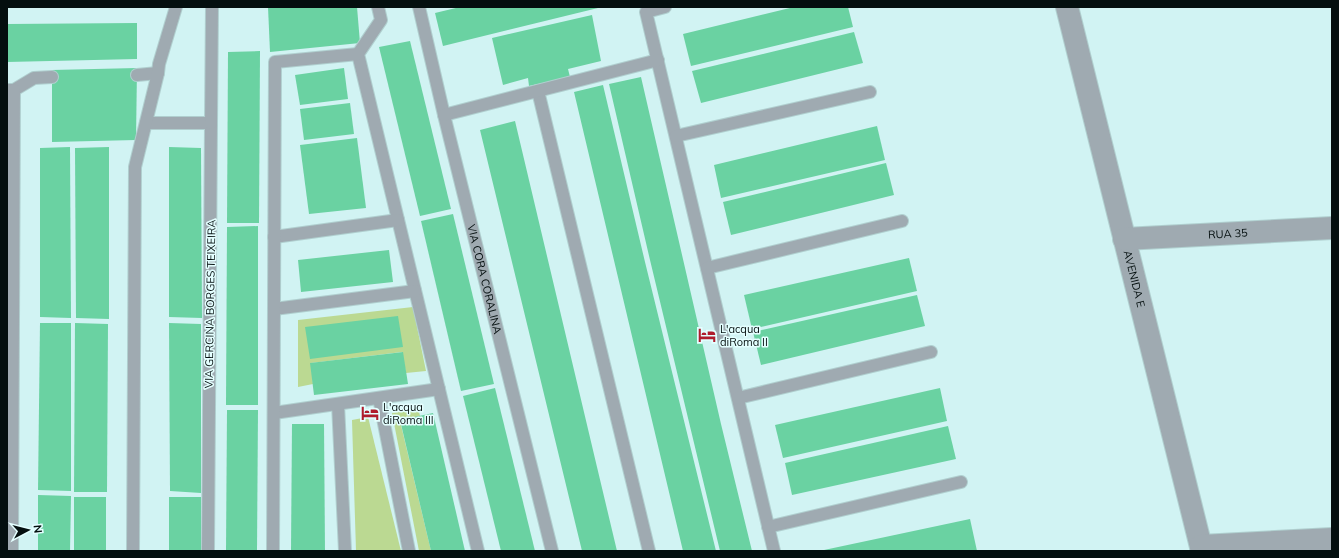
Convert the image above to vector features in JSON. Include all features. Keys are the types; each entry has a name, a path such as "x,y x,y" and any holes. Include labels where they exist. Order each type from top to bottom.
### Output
{"street":[{"name":"AVENIDA E","path":"1067,7 1201,548"},
{"name":"RUA 35","path":"1124,239 1332,228"},
{"path":"1201,548 1332,539"}],"lane":[{"path":"133,551 135,167 159,64 176,7"},
{"name":"VIA GERCINA BORGES TEIXEIRA","path":"208,551 212,7"},
{"path":"378,7 381,20 358,54 478,551"},
{"name":"VIA CORA CORALINA","path":"419,7 552,551"},
{"path":"665,7 646,12 774,551"},
{"path":"273,551 275,62 358,54"},
{"path":"444,114 658,60"},
{"path":"137,75 158,73"},
{"path":"12,551 10,478 11,90 34,78 52,77"},
{"path":"538,91 649,551"},
{"path":"676,136 870,92"},
{"path":"146,123 211,123"},
{"path":"274,237 398,220"},
{"path":"707,268 902,221"},
{"path":"274,309 415,291"},
{"path":"738,398 931,352"},
{"path":"274,413 439,389"},
{"path":"379,398 409,551"},
{"path":"338,404 345,551"},
{"path":"768,528 961,482"}],"green space":[{"path":"413,307 426,371 406,373 402,352 311,363 313,384 298,387 298,320"},
{"path":"418,408 420,416 400,421 431,551 419,551 392,413"},
{"path":"368,417 401,551 356,551 352,420"}],"building":[{"path":"268,7 357,7 360,43 270,52"},
{"path":"460,7 598,8 443,46 435,13"},
{"path":"794,7 848,7 853,27 691,66 683,34"},
{"path":"592,15 601,61 568,69 570,77 529,86 528,78 503,85 492,38"},
{"path":"137,23 137,59 7,62 7,24"},
{"path":"854,32 863,63 701,103 692,71"},
{"path":"410,41 451,209 420,216 379,47"},
{"path":"260,51 259,223 227,223 228,52"},
{"path":"137,68 136,140 52,142 52,70"},
{"path":"344,68 348,99 300,105 295,75"},
{"path":"641,77 721,424 752,551 720,551 650,260 609,84"},
{"path":"603,85 716,551 683,551 574,92"},
{"path":"350,103 354,134 304,140 300,109"},
{"path":"515,121 617,551 582,551 480,130"},
{"path":"877,126 885,160 721,198 714,165"},
{"path":"357,138 366,208 309,214 300,145"},
{"path":"70,147 71,318 40,317 40,148"},
{"path":"109,147 109,319 76,318 75,148"},
{"path":"169,147 201,148 202,318 169,317"},
{"path":"886,163 894,195 731,235 723,202"},
{"path":"453,214 494,384 461,391 421,221"},
{"path":"258,226 258,405 226,405 227,227"},
{"path":"389,250 393,282 301,292 298,260"},
{"path":"909,258 917,291 752,329 744,295"},
{"path":"917,295 925,326 761,365 753,332"},
{"path":"398,316 403,347 310,359 305,327"},
{"path":"40,323 71,323 71,491 38,490"},
{"path":"75,323 108,324 107,492 74,492"},
{"path":"169,323 201,324 201,493 170,491"},
{"path":"403,352 408,384 314,395 310,363"},
{"path":"495,388 535,551 501,551 463,396"},
{"path":"940,388 947,421 783,458 775,425"},
{"path":"227,410 258,410 257,551 226,551"},
{"path":"433,413 465,551 431,551 400,420"},
{"path":"292,424 324,424 325,551 291,551"},
{"path":"948,426 956,459 792,495 785,463"},
{"path":"38,495 71,496 70,551 38,551"},
{"path":"74,497 106,497 106,551 74,551"},
{"path":"169,497 201,497 201,551 169,551"},
{"path":"970,519 977,551 824,551 824,550"}],"place":[{"name":"L'acqua diRoma II","path":"707,335"},
{"name":"L'acqua diRoma III","path":"370,413"}]}
